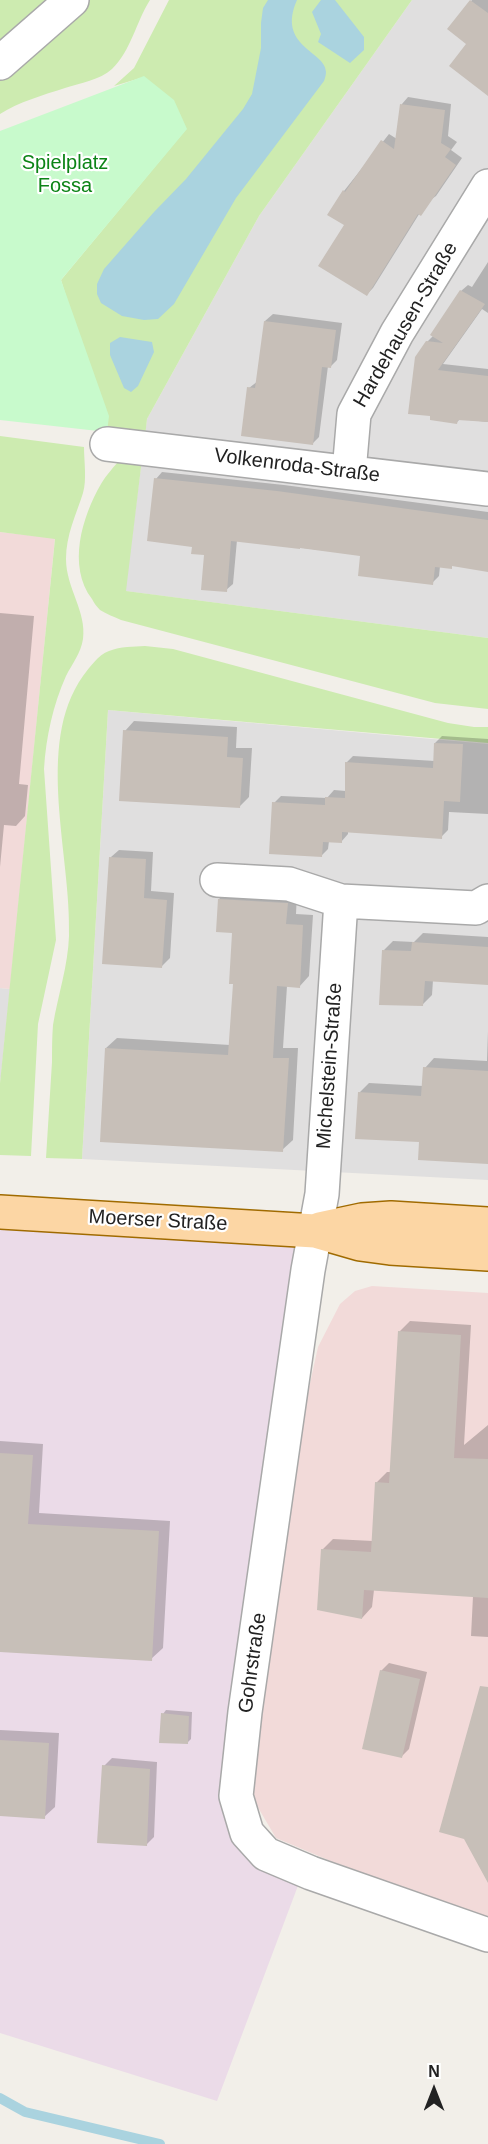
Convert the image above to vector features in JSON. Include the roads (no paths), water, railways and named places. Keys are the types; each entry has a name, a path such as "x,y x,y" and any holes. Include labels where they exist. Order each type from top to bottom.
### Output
{"main road":[{"name":"Moerser Straße","path":"0,1212 315,1231 360,1244 488,1254"},
{"name":"Moerser Straße","path":"315,1231 362,1220 391,1218 488,1224"}],"street":[{"path":"0,63 72,0"},
{"name":"Hardehausen-Straße","path":"349,472 354,414 397,333 488,186"},
{"name":"Volkenroda-Straße","path":"107,444 488,489"},
{"path":"217,880 289,884 341,901 476,908 488,901"},
{"name":"Michelstein-Straße","path":"315,1231 322,1194 341,901"},
{"name":"Gohrstraße","path":"315,1231 245,1712 236,1796 247,1833 266,1854 311,1873 488,1935"}],"water":[{"path":"268,0 297,0 292,16 293,28 297,38 324,65 326,72 324,81 236,198 174,304 158,319 144,320 122,316 101,303 97,294 97,284 104,269 186,179 243,109 252,94 261,48 263,8"},
{"path":"321,0 335,0 364,37 364,50 350,63 318,42 321,34 312,12"},
{"path":"120,337 152,342 154,352 138,386 131,392 124,388 110,355 110,343"}],"waterway":[{"path":"0,2098 25,2112 160,2144"}],"park label":[{"name":"Spielplatz Fossa","path":"65,174"}]}
